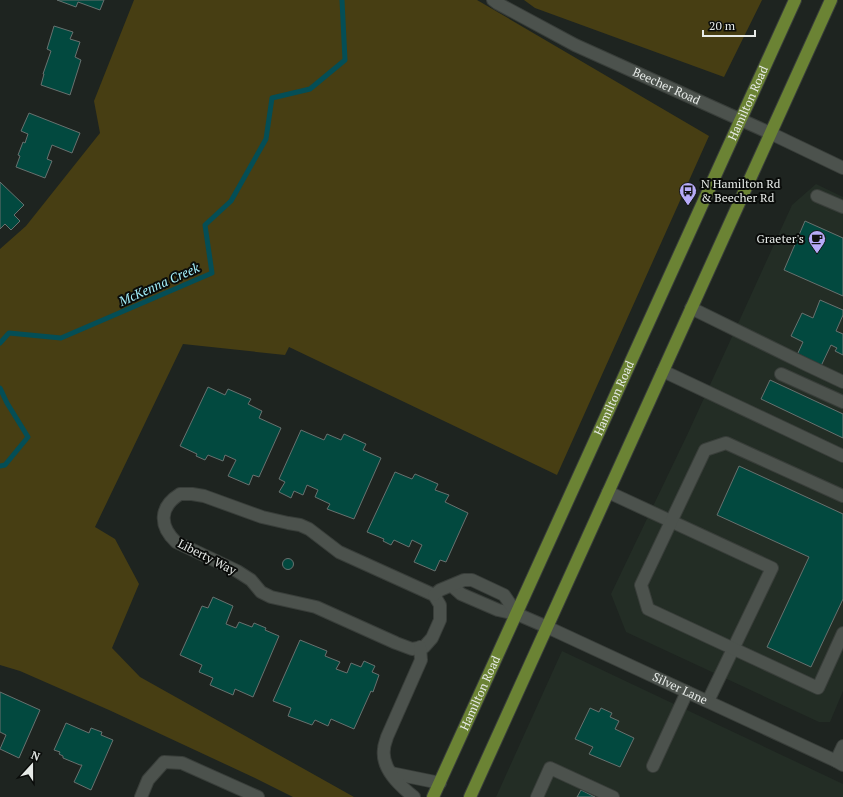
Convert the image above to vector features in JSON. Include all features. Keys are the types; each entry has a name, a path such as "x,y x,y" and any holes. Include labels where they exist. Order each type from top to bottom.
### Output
{"main road":[{"name":"Hamilton Road","path":"433,797 740,120 796,0"},
{"path":"470,797 831,0"}],"street":[{"name":"Beecher Road","path":"494,0 575,45 770,133 843,168"},
{"path":"817,196 843,207"},
{"path":"691,308 843,382"},
{"path":"663,371 843,456"},
{"path":"781,374 843,402"},
{"path":"843,496 726,443 705,450 641,585 648,609 818,688 843,633"},
{"path":"608,492 772,568 708,701"},
{"name":"Liberty Way","path":"420,648 412,649 396,643 316,607 271,597 261,592 251,580 237,571 176,542 166,530 163,515 166,506 172,499 180,494 204,496 262,517 300,525 309,529 339,552 434,595"},
{"path":"414,797 396,781 384,761 383,750 387,737 421,660 420,648 424,647 432,638 440,620 440,605 434,595 440,590 464,580 472,580 504,595 517,614"},
{"path":"452,586 461,594 498,610 517,614"},
{"name":"Silver Lane","path":"517,614 840,763"},
{"path":"653,766 687,692"},
{"path":"840,763 843,746"},
{"path":"141,797 148,780 164,762 182,763 258,797"},
{"path":"537,797 550,768 613,797"},
{"path":"391,773 440,783"}],"shaded area":[{"path":"134,0 477,0 709,136 557,475 289,347 285,355 183,344 95,527 115,539 139,584 112,648 140,677 354,797 293,797 109,710 20,671 0,665 0,249 26,226 100,133 94,101"},
{"path":"524,0 762,0 724,77 535,8"},
{"path":"816,184 843,197 843,691 830,722 819,722 626,632 611,594 689,431 792,205"},
{"path":"562,651 843,784 843,797 496,797"}],"building":[{"path":"57,0 104,0 100,10 78,2 76,7"},
{"path":"54,26 73,32 70,39 80,42 75,57 81,60 70,95 41,85 51,51 47,49"},
{"path":"29,113 80,133 72,153 52,145 47,159 52,161 45,178 16,167 20,156 18,155 28,134 21,131"},
{"path":"0,182 24,205 14,215 20,221 11,230 5,224 0,229"},
{"name":"Graeter's","path":"805,221 843,238 843,296 784,270"},
{"path":"820,300 843,310 843,315 836,331 843,334 843,355 835,351 837,348 831,345 821,366 797,355 803,342 791,336 802,313 813,318"},
{"path":"770,380 843,414 843,438 761,399"},
{"path":"208,387 225,395 228,389 251,399 248,404 262,411 259,418 281,428 259,477 253,475 249,485 228,476 236,460 225,455 223,461 208,455 205,460 196,456 197,454 180,446"},
{"path":"301,430 324,440 327,434 341,440 344,434 366,444 363,450 381,458 354,519 327,509 330,504 315,497 318,490 307,485 303,495 294,491 291,498 279,492 285,482 279,479"},
{"path":"739,466 843,514 843,599 811,667 767,647 809,557 717,515"},
{"path":"395,472 412,479 415,474 438,484 435,490 449,495 445,502 468,513 446,562 440,560 435,571 414,562 422,545 412,540 409,547 394,540 391,545 383,541 384,539 367,532"},
{"path":"288,558 292,560 294,564 292,568 288,570 284,568 282,564 284,560"},
{"path":"213,597 233,606 226,624 236,628 239,622 252,627 254,623 279,636 253,697 235,689 233,695 210,685 213,678 199,672 202,665 180,655 202,606 208,608"},
{"path":"300,640 327,651 325,656 340,662 336,669 347,673 351,663 361,667 364,661 375,666 372,672 379,675 373,692 371,691 354,729 331,719 328,726 315,720 312,725 288,716 291,708 273,701"},
{"path":"0,692 40,710 19,758 0,749 6,735 0,732"},
{"path":"590,708 599,712 601,708 612,713 610,717 619,721 615,729 634,738 620,767 589,754 593,747 575,739"},
{"path":"66,723 89,733 91,728 102,732 101,735 113,740 91,790 74,782 82,765 63,758 63,756 59,754 60,752 54,750"},
{"path":"581,790 595,797 577,797"}],"waterway":[{"name":"McKenna Creek","path":"0,343 9,333 61,338 212,273 205,225 231,201 266,139 272,98 310,89 345,60 342,0"},
{"name":"McKenna Creek","path":"0,388 7,403 28,437 5,465 0,466"}],"place":[{"name":"N Hamilton Rd & Beecher Rd","path":"688,206"},
{"name":"Graeter's","path":"817,254"}]}
